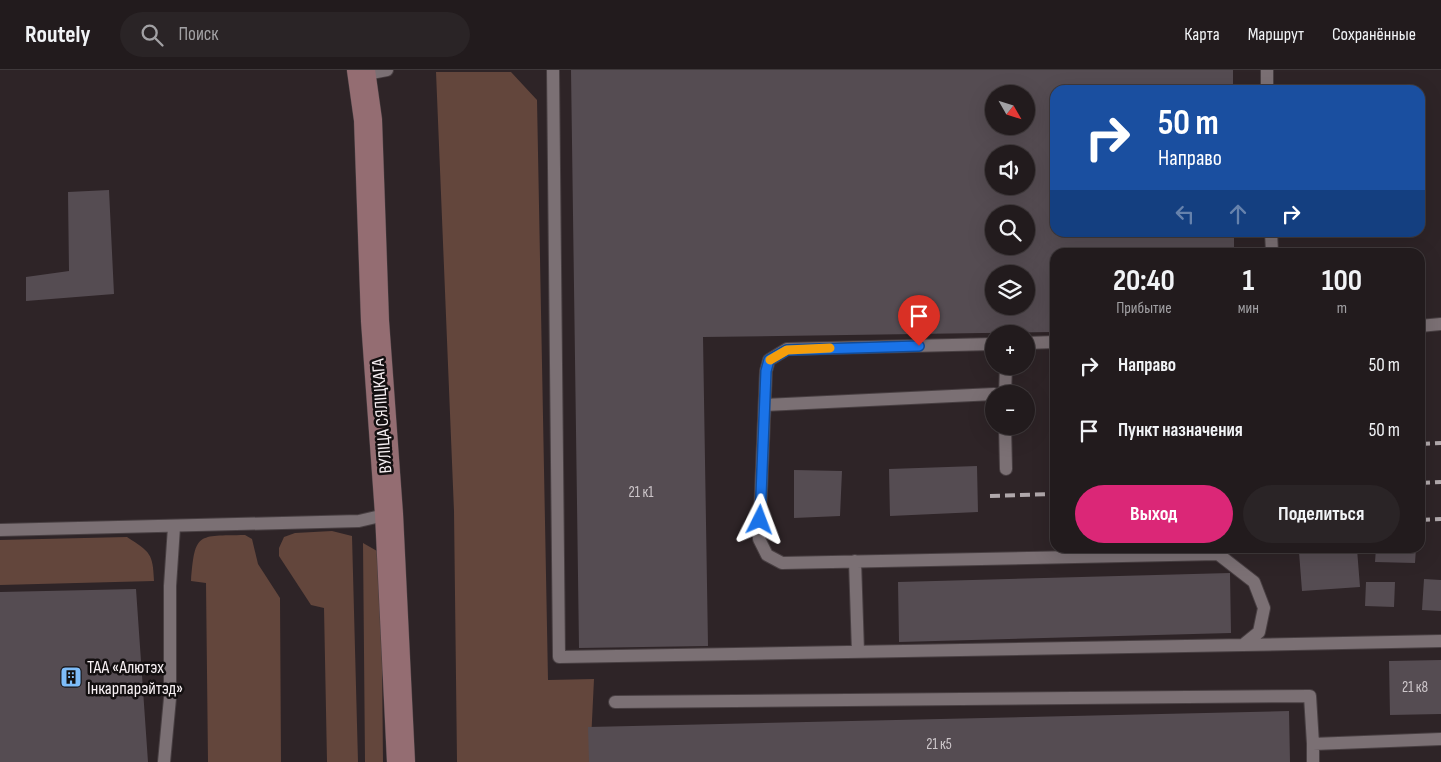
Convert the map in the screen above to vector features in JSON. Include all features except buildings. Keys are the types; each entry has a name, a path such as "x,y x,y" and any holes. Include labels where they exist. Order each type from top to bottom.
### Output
{"main road":[{"name":"ВУЛІЦА СЯЛІЦКАГА","path":"370,72 368,120 375,321 389,514 401,762"}],"lane":[{"path":"553,70 559,658 1441,641"},
{"path":"1267,70 1267,85"},
{"path":"1425,326 1441,324"},
{"path":"1035,343 1050,342"},
{"path":"985,344 787,350 769,360 766,371 759,538 767,555 782,563 1218,554 1254,582 1264,608 1259,632 1243,645"},
{"path":"765,405 985,394"},
{"path":"1006,435 1006,469"},
{"path":"0,530 359,521 389,514"},
{"path":"164,762 170,698 170,586 174,526"},
{"path":"855,561 858,652"},
{"path":"615,702 1310,696 1313,762"},
{"path":"1313,744 1441,739"}],"shaded area":[{"path":"436,72 511,72 537,100 548,680 594,679 590,762 457,762 454,511"},
{"path":"332,531 352,536 358,762 327,762 324,608 311,605 279,556 279,548 284,537 295,533"},
{"path":"245,535 252,539 258,564 280,598 281,762 208,762 206,583 191,581 192,565 197,545 202,540 208,537"},
{"path":"127,537 149,554 153,564 154,581 0,585 0,540"},
{"path":"363,543 377,551 381,559 383,762 365,762"}],"railway":[{"path":"1425,444 1441,443"},
{"path":"1425,483 1441,482"},
{"path":"990,496 1050,494"},
{"path":"1425,520 1441,519"}],"slow traffic":[{"path":"770,360 787,350 830,348"}],"place":[{"name":"ТАА «Алютэх Інкарпарэйтэд»","path":"71,677"}],"route":[{"path":"760,520 766,371 769,360 787,350 919,346"}]}
